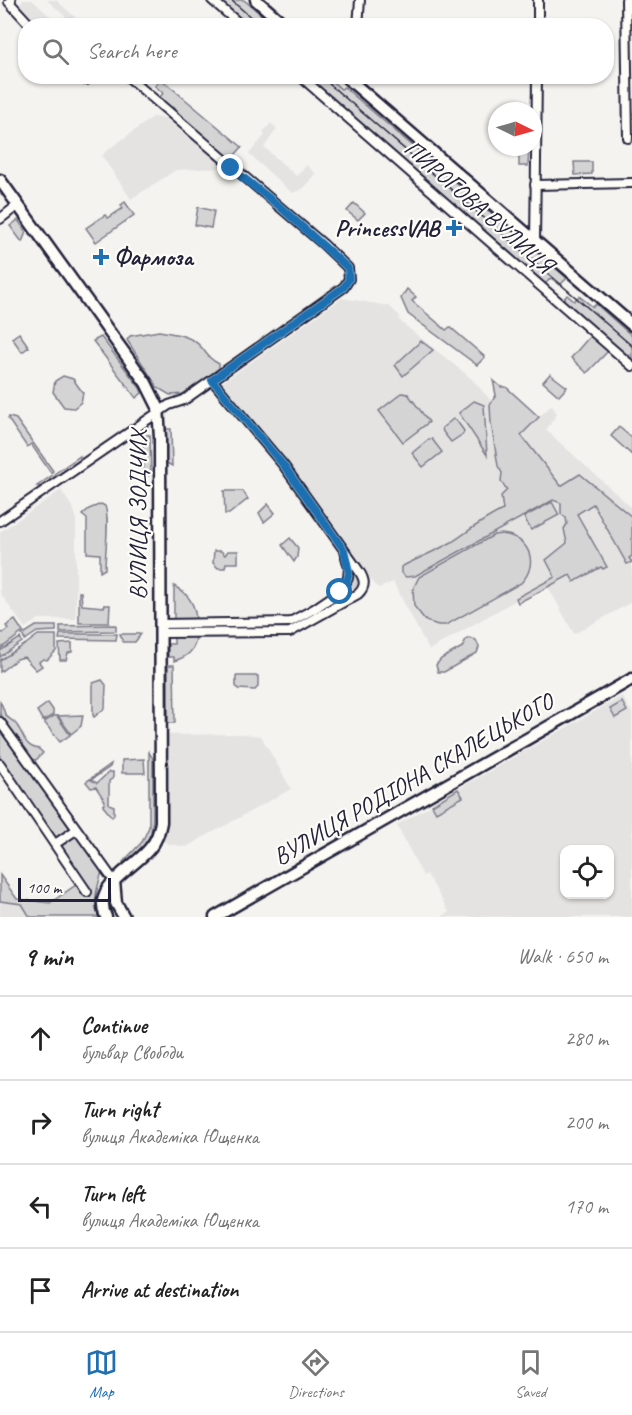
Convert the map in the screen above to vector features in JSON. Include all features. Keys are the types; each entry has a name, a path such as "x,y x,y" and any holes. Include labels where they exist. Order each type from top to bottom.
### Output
{"main road":[{"path":"256,0 277,18"},
{"name":"ПИРОГОВА ВУЛИЦЯ","path":"359,84 535,242 632,325"},
{"name":"ВУЛИЦЯ ЗОДЧИХ","path":"0,180 146,382 154,396 158,413 161,822 157,838 149,850 105,891 102,905 106,917"},
{"name":"ВУЛИЦЯ РОДІОНА СКАЛЕЦЬКОГО","path":"215,917 632,679"},
{"path":"114,881 116,903 124,917"}],"street":[{"path":"11,0 9,3 23,18"},
{"path":"212,0 233,18"},
{"path":"359,18 360,0"},
{"path":"538,0 538,18"},
{"path":"626,0 628,138"},
{"path":"0,521 169,405 184,399 212,380 344,287 349,279 348,268 136,84"},
{"name":"ПИРОГОВА ВУЛИЦЯ","path":"309,84 632,366"},
{"path":"535,242 537,84"},
{"path":"536,185 632,183"},
{"path":"0,219 18,205"},
{"path":"212,380 284,466 363,577 363,587 358,594 313,615"},
{"path":"160,628 285,632 297,630 345,586 349,568 344,550"},
{"path":"0,722 114,881"},
{"path":"0,765 87,892"},
{"path":"55,844 76,830"}],"shaded area":[{"path":"23,0 32,0 52,18 27,18 17,8"},
{"path":"47,0 56,0 76,18 67,18"},
{"path":"217,0 244,0 265,18 239,18"},
{"path":"167,84 242,147 229,162 175,113 177,111 173,107 170,110 158,100 163,93 155,86"},
{"path":"313,84 335,84 341,89 344,87 567,278 560,285 551,278 545,284"},
{"path":"153,117 165,118 225,168 176,170 131,199 102,156"},
{"path":"271,123 277,129 264,147 296,176 307,165 316,174 301,190 292,193 249,154 265,135 263,132"},
{"path":"519,156 529,156 528,166 519,166"},
{"path":"574,162 592,162 592,174 575,175"},
{"path":"125,202 134,215 96,242 86,228 105,215 108,218 123,208 121,205"},
{"path":"354,203 365,213 358,220 347,211"},
{"path":"198,207 214,211 211,228 195,225"},
{"path":"18,220 26,232 22,242 10,226"},
{"path":"407,289 416,297 412,301 446,330 450,327 485,357 477,365 408,314 401,298"},
{"path":"567,295 574,301 579,296 593,307 596,304 632,336 632,361 562,301"},
{"path":"342,298 389,306 400,316 402,323 472,379 520,434 552,405 557,414 546,430 632,508 632,602 574,634 546,583 429,650 393,582 379,588 374,584 283,456 220,384"},
{"path":"159,331 193,340 219,364 219,368 185,394 170,395 158,388 127,340 130,336"},
{"path":"19,333 29,347 22,352 12,338"},
{"path":"590,336 608,351 587,373 571,358"},
{"path":"101,337 140,388 142,393 136,398 93,341"},
{"path":"421,341 433,350 403,376 395,365"},
{"path":"550,374 567,387 559,396 543,382"},
{"path":"63,376 73,379 83,393 81,402 74,408 64,407 53,392 55,381"},
{"path":"493,380 501,387 506,387 539,417 521,435 561,486 580,474 632,517 632,556 629,558 632,562 627,564 593,504 577,514 607,567 603,569 601,567 574,582 570,575 518,603 516,598 555,577 546,560 567,543 564,529 567,524 566,518 561,514 561,503 553,500 415,576 406,577 401,573 401,567 452,542 503,510 501,496 507,490 501,481 502,473 498,466 491,423 490,405 496,395"},
{"path":"402,393 408,394 429,422 403,442 379,411"},
{"path":"474,401 484,405 487,455 459,413"},
{"path":"9,417 16,419 53,471 51,473 31,444 27,447 8,419"},
{"path":"453,419 464,431 451,442 442,428"},
{"path":"619,427 632,438 632,455 611,436"},
{"path":"165,429 171,429 172,466 165,462"},
{"path":"150,435 151,474 145,477 143,437"},
{"path":"432,439 442,452 423,467 412,453"},
{"path":"80,456 76,464 43,487 37,486"},
{"path":"61,490 76,516 76,619 39,619 25,628 0,593 0,532"},
{"path":"224,491 243,491 248,499 229,514 225,514"},
{"path":"552,502 559,515 531,530 524,517"},
{"path":"101,504 105,506 107,527 105,569 100,572 100,554 87,553 87,519 82,515"},
{"path":"268,504 275,513 264,522 259,513"},
{"path":"502,534 519,540 529,552 530,567 521,583 446,625 426,621 414,606 413,589 419,577 494,535"},
{"path":"290,538 298,548 294,562 282,545"},
{"path":"214,551 221,551 225,555 228,551 238,551 238,563 226,563 225,568 218,568 213,563"},
{"path":"357,570 362,589 319,617 314,609 340,592 351,574"},
{"path":"174,586 190,600 196,620 174,620"},
{"path":"79,592 81,592 82,605 104,607 104,605 110,605 109,623 79,623"},
{"path":"306,614 311,621 297,630 174,633 174,624 286,623"},
{"path":"15,620 23,632 0,649 0,632 3,633 8,629 6,626"},
{"path":"116,625 116,631 60,632 60,626"},
{"path":"36,626 56,626 56,631 37,632 25,640 22,635"},
{"path":"60,634 117,634 116,640 59,639"},
{"path":"120,634 141,634 135,642 123,642"},
{"path":"38,635 56,635 56,651 47,660 43,659 39,662 42,666 36,670 24,657 17,659 0,672 0,660"},
{"path":"174,637 196,637 190,653 174,661 174,657 168,657 168,644 174,644"},
{"path":"20,638 22,642 0,657 0,651"},
{"path":"469,638 476,640 479,647 477,653 444,672 438,672 436,665 441,659 464,646 464,641"},
{"path":"72,643 72,652 68,653 66,660 60,660 59,644"},
{"path":"168,665 174,665 175,723 168,723"},
{"path":"236,676 258,676 258,687 255,690 238,689"},
{"path":"102,680 106,685 105,708 94,717 93,683"},
{"path":"622,696 632,713 632,917 442,917 449,912 427,874 423,876 397,825 432,805 436,812 462,798 458,789"},
{"path":"0,702 5,714 15,723 27,743 43,753 36,760 31,759 0,714"},
{"path":"622,702 627,711 615,718 610,709"},
{"path":"48,703 53,710 53,715 43,721 37,711"},
{"path":"83,715 81,726 71,734 58,716"},
{"path":"57,716 70,735 60,742 44,722"},
{"path":"0,722 103,868 96,899 99,917 30,917 22,904 0,901 0,875 17,899 50,903 80,882 0,764"},
{"path":"243,734 261,736 291,789 186,847 169,844 157,838 161,735"},
{"path":"149,752 153,759 151,833 146,843 124,865 123,862 142,842 149,827"},
{"path":"144,759 145,773 122,773 122,760"},
{"path":"111,764 91,780 97,783 109,772 113,772 113,778 109,781 109,804 114,806 112,817 103,806 105,801 96,787 91,788 86,782"},
{"path":"458,789 463,797 436,812 432,805"},
{"path":"0,901 22,904 30,917 0,917"}],"tram line":[{"path":"231,0 252,18"},
{"path":"329,84 632,346"}],"place":[{"name":"PrincessVAB","path":"454,228"},
{"name":"Фармоза","path":"101,257"}],"route":[{"path":"231,168 323,244 348,268 350,274 344,287 212,380 284,466 344,550 349,572 347,582 340,592"}]}
